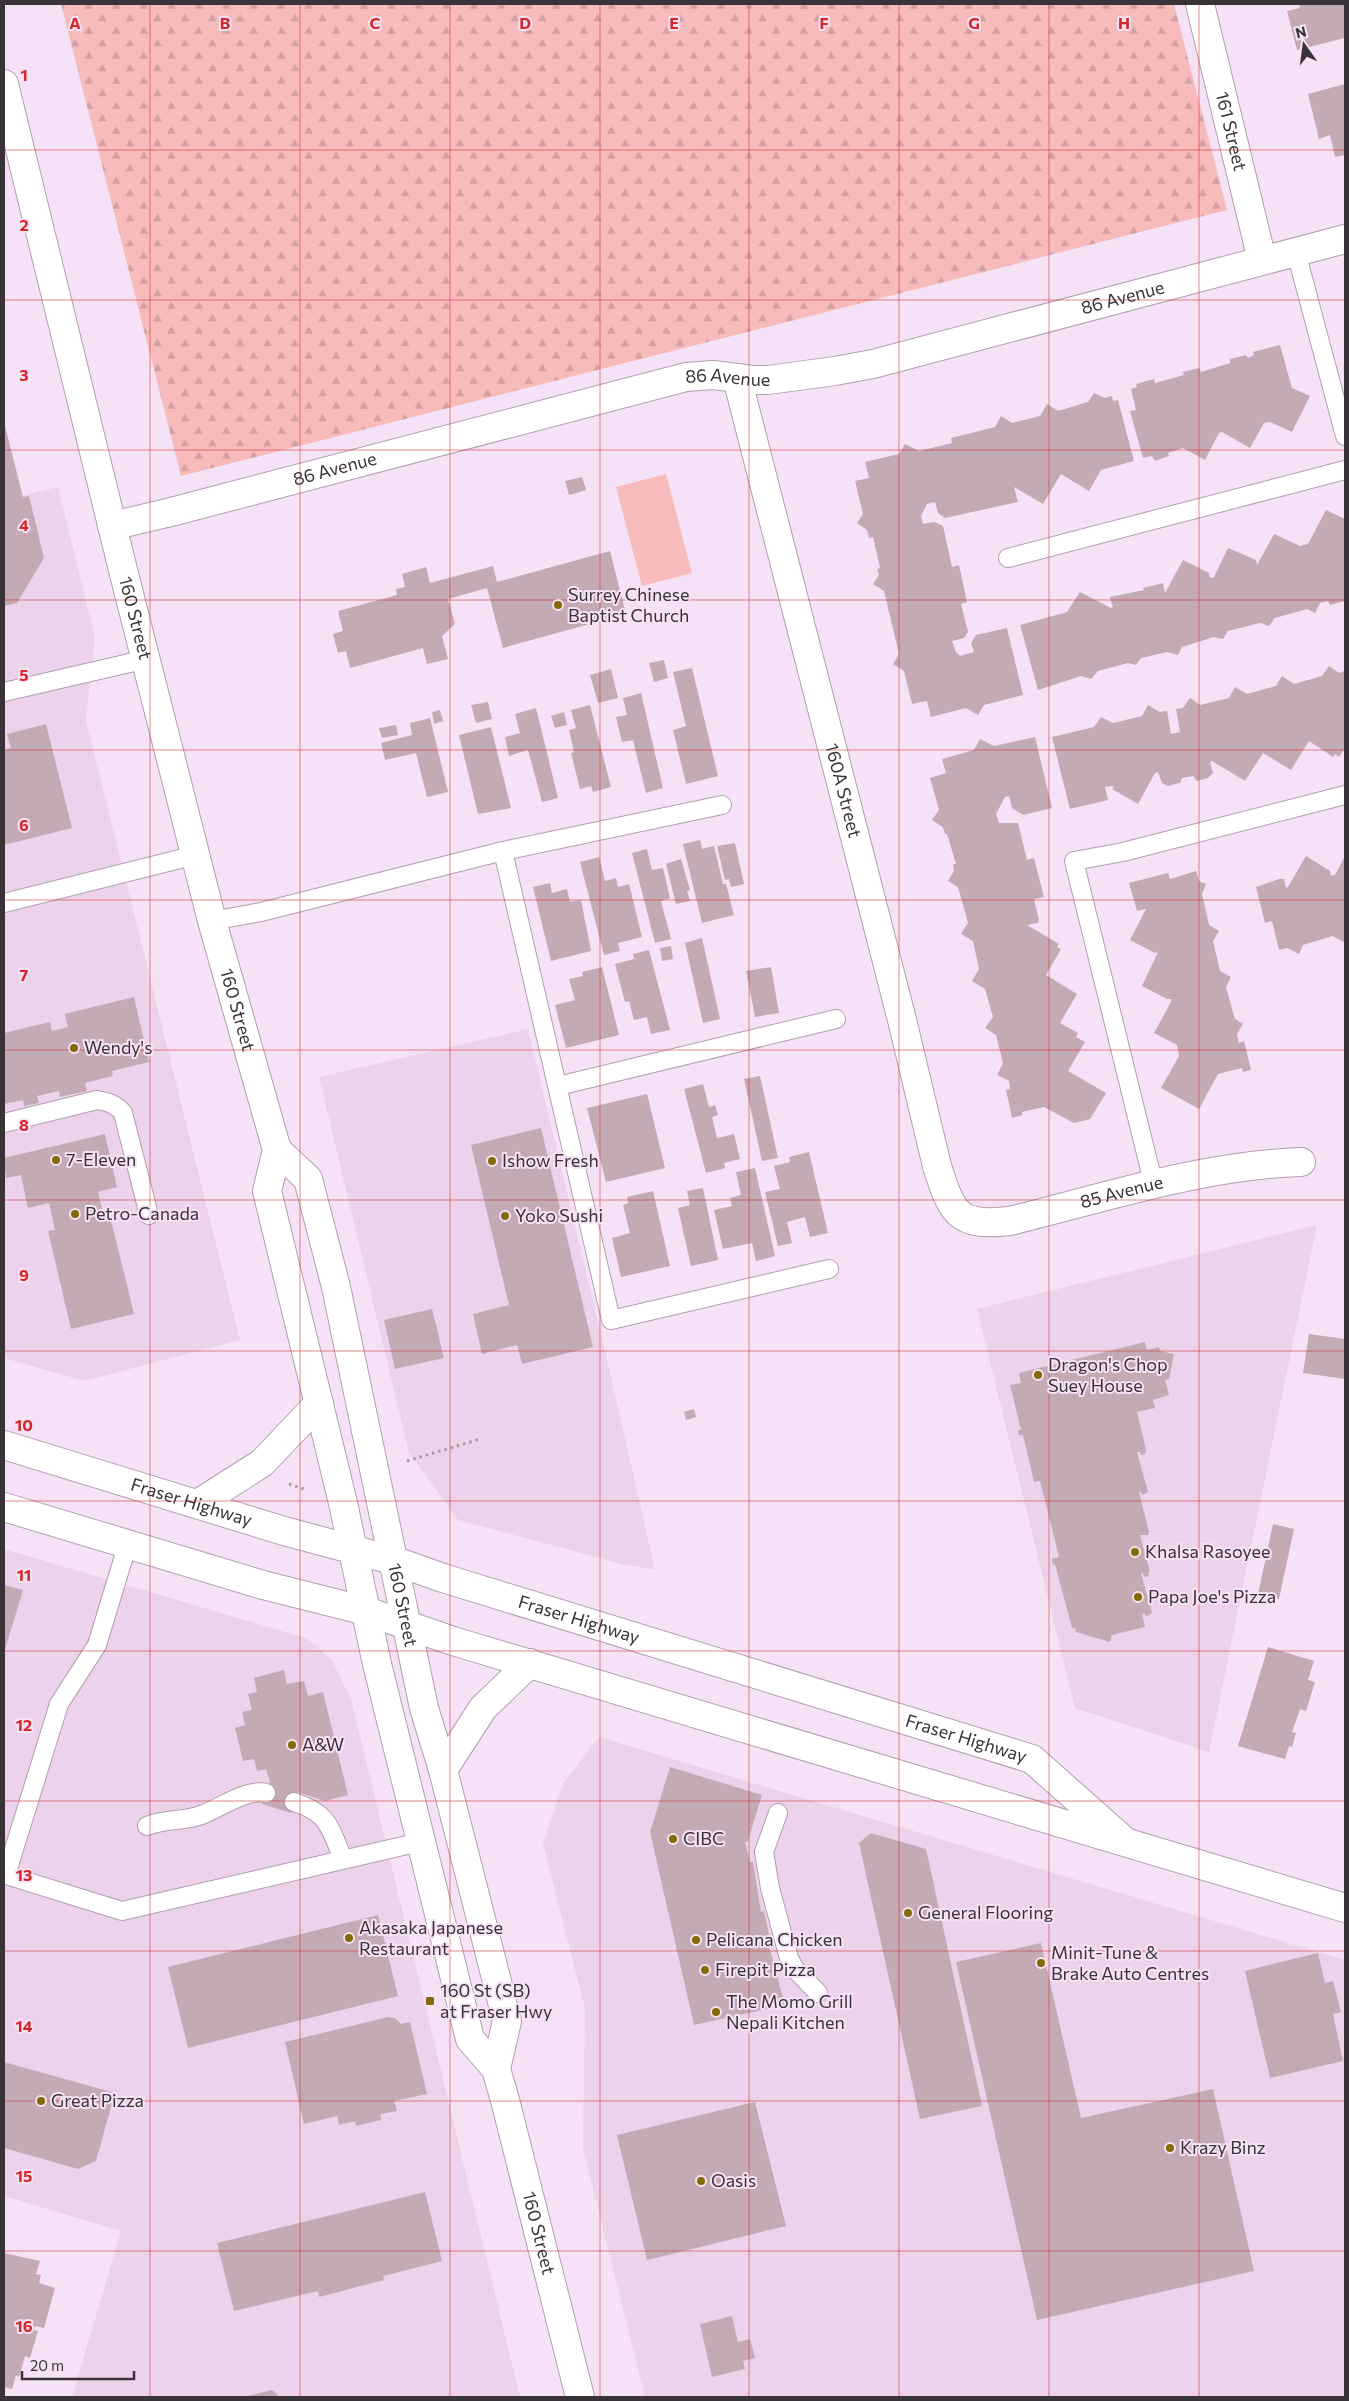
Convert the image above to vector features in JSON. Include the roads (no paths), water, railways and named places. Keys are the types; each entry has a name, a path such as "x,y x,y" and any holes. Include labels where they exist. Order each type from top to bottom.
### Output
{"main road":[{"name":"161 Street","path":"1200,4 1262,260"},
{"name":"160 Street","path":"4,84 112,526 212,921 278,1150 308,1179 336,1287 424,1708 443,1770 507,2021 496,2069"},
{"name":"86 Avenue","path":"112,526 686,377 713,375 752,380 797,377 873,364 1345,239"},
{"name":"160A Street","path":"737,378 902,1020 937,1166 951,1202"},
{"name":"160 Street","path":"278,1150 267,1192 319,1403 420,1842 470,2039 496,2069 580,2397"},
{"name":"85 Avenue","path":"951,1202 964,1217 972,1221 989,1223 1010,1221 1154,1186 1252,1165 1301,1162"},
{"path":"199,1503 262,1463 319,1403"},
{"name":"Fraser Highway","path":"4,1445 199,1503 284,1531 353,1548 443,1578 1032,1758 1128,1844"},
{"name":"Fraser Highway","path":"4,1507 263,1585 366,1611 453,1641 530,1662 1345,1908"},
{"path":"443,1770 483,1708 530,1662"}],"lane":[{"path":"1296,252 1345,436"},
{"path":"1008,558 1345,470"},
{"path":"4,692 147,659"},
{"path":"1154,1186 1074,861 1123,852 1345,794"},
{"path":"212,921 261,912 503,852 722,805"},
{"path":"503,852 611,1320 829,1269"},
{"path":"4,903 196,855"},
{"path":"558,1086 836,1019"},
{"path":"4,1123 97,1100 108,1102 118,1107 123,1113 149,1215"},
{"path":"128,1543 97,1645 59,1704 6,1875 122,1911 420,1842"},
{"path":"147,1826 165,1820 190,1819 234,1801 251,1791 266,1793"},
{"path":"294,1802 312,1807 325,1818 343,1859"},
{"path":"778,1813 764,1852 770,1888 789,1958 794,1968 818,1993"}],"place":[{"name":"Surrey Chinese Baptist Church","path":"558,605"},
{"name":"Wendy's","path":"74,1048"},
{"name":"7-Eleven","path":"56,1160"},
{"name":"Ishow Fresh","path":"492,1161"},
{"name":"Petro-Canada","path":"75,1214"},
{"name":"Yoko Sushi","path":"505,1216"},
{"name":"Dragon's Chop Suey House","path":"1038,1375"},
{"name":"Khalsa Rasoyee","path":"1135,1552"},
{"name":"Papa Joe's Pizza","path":"1138,1597"},
{"name":"A&W","path":"292,1745"},
{"name":"CIBC","path":"673,1839"},
{"name":"General Flooring","path":"908,1913"},
{"name":"Akasaka Japanese Restaurant","path":"349,1938"},
{"name":"Pelicana Chicken","path":"696,1940"},
{"name":"Minit-Tune & Brake Auto Centres","path":"1041,1963"},
{"name":"Firepit Pizza","path":"705,1970"},
{"name":"160 St (SB) at Fraser Hwy","path":"430,2001"},
{"name":"The Momo Grill Nepali Kitchen","path":"716,2012"},
{"name":"Great Pizza","path":"41,2101"},
{"name":"Krazy Binz","path":"1170,2148"},
{"name":"Oasis","path":"701,2181"}]}
